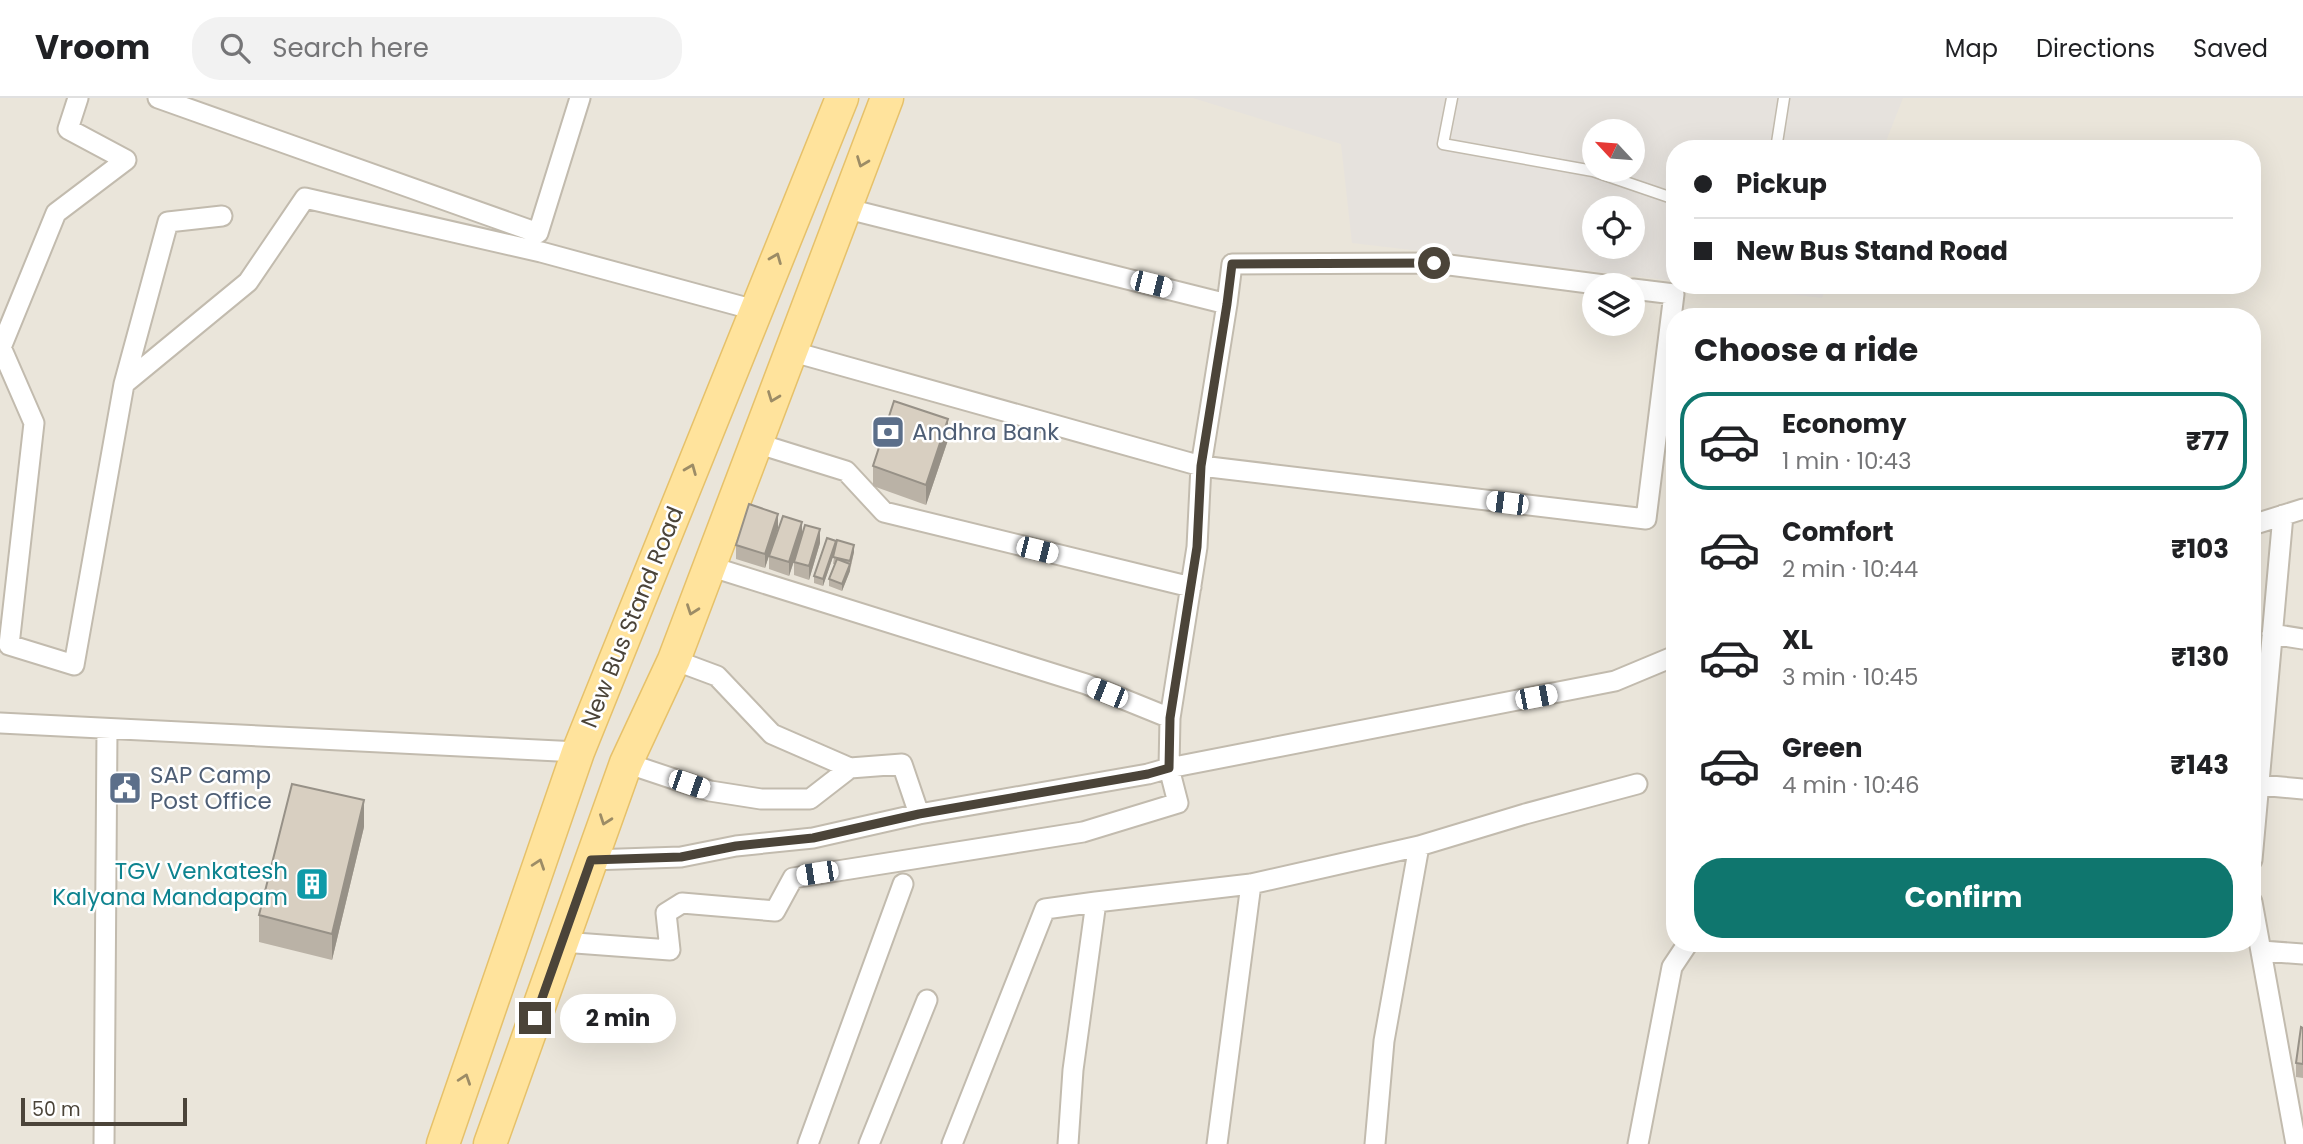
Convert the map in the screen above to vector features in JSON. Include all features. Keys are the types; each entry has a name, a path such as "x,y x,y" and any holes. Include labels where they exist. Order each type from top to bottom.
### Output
{"main road":[{"name":"New Bus Stand Road","path":"443,1144 578,752 842,98"},
{"path":"491,1144 626,763 674,660 887,98"}],"street":[{"path":"78,98 68,129 125,160 56,212 0,348 34,424 9,645 74,665 124,384 168,222 222,216"},
{"path":"158,98 538,233 580,98"},
{"path":"124,384 248,282 305,198 541,252 755,310"},
{"path":"844,208 1227,304"},
{"path":"562,943 670,950 666,913 682,903 775,911 793,877 1083,832 1178,803 1169,768 1170,718 1197,547 1201,466 1232,264 1434,263 1582,282"},
{"path":"1645,290 1666,293"},
{"path":"790,351 1201,466 1646,519 1666,358"},
{"path":"756,443 846,471 884,512 1191,587"},
{"path":"2261,522 2303,509"},
{"path":"2261,762 2283,515"},
{"path":"709,566 1086,684 1170,718"},
{"path":"2272,634 2303,639"},
{"path":"674,660 717,676 772,734 850,768 902,764 919,814"},
{"path":"591,860 681,857 736,846 813,838 919,814 1148,774 1615,681 1666,660"},
{"path":"0,723 578,752"},
{"path":"104,1144 107,729"},
{"path":"626,763 710,791 761,799 810,799 850,768"},
{"path":"952,1144 1045,909 1251,884 1419,846 1637,784"},
{"path":"2261,785 2303,789"},
{"path":"1375,1144 1384,1041 1419,846"},
{"path":"808,1144 903,884"},
{"path":"1217,1144 1251,884"},
{"path":"1068,1144 1073,1070 1096,902"},
{"path":"2261,946 2295,1093 2296,1144"},
{"path":"2262,951 2303,954"},
{"path":"1637,1144 1672,967 1682,952"},
{"path":"869,1144 927,1000"}],"lane":[{"path":"1452,98 1443,144 1592,171 1666,196"},
{"path":"1777,140 1784,98"}],"shaded area":[{"path":"0,98 2303,98 2303,1144 0,1144"},
{"path":"1193,98 1903,98 1887,140 1666,140 1666,280 1645,277 1645,273 1607,273 1352,243 1341,144"},
{"path":"1788,294 1824,294 1822,298"}],"building":[{"path":"894,401 948,419 926,485 873,466"},
{"path":"749,504 778,514 765,554 736,545"},
{"path":"783,516 802,522 789,562 769,556"},
{"path":"805,525 820,529 809,566 794,562"},
{"path":"827,538 836,541 823,579 814,576"},
{"path":"837,540 854,545 850,561 833,557"},
{"path":"837,559 850,564 842,584 829,579"},
{"name":"TGV Venkatesh Kalyana Mandapam","path":"292,784 364,800 332,934 259,915"},
{"path":"2301,1027 2303,1028 2303,1064 2296,1063"}],"place":[{"name":"Andhra Bank","path":"888,432"},
{"name":"SAP Camp Post Office","path":"125,788"},
{"name":"TGV Venkatesh Kalyana Mandapam","path":"312,884"}],"route":[{"path":"535,1018 591,860 681,857 736,846 813,838 919,814 1148,774 1169,768 1170,718 1197,547 1201,466 1232,264 1434,263"}]}
